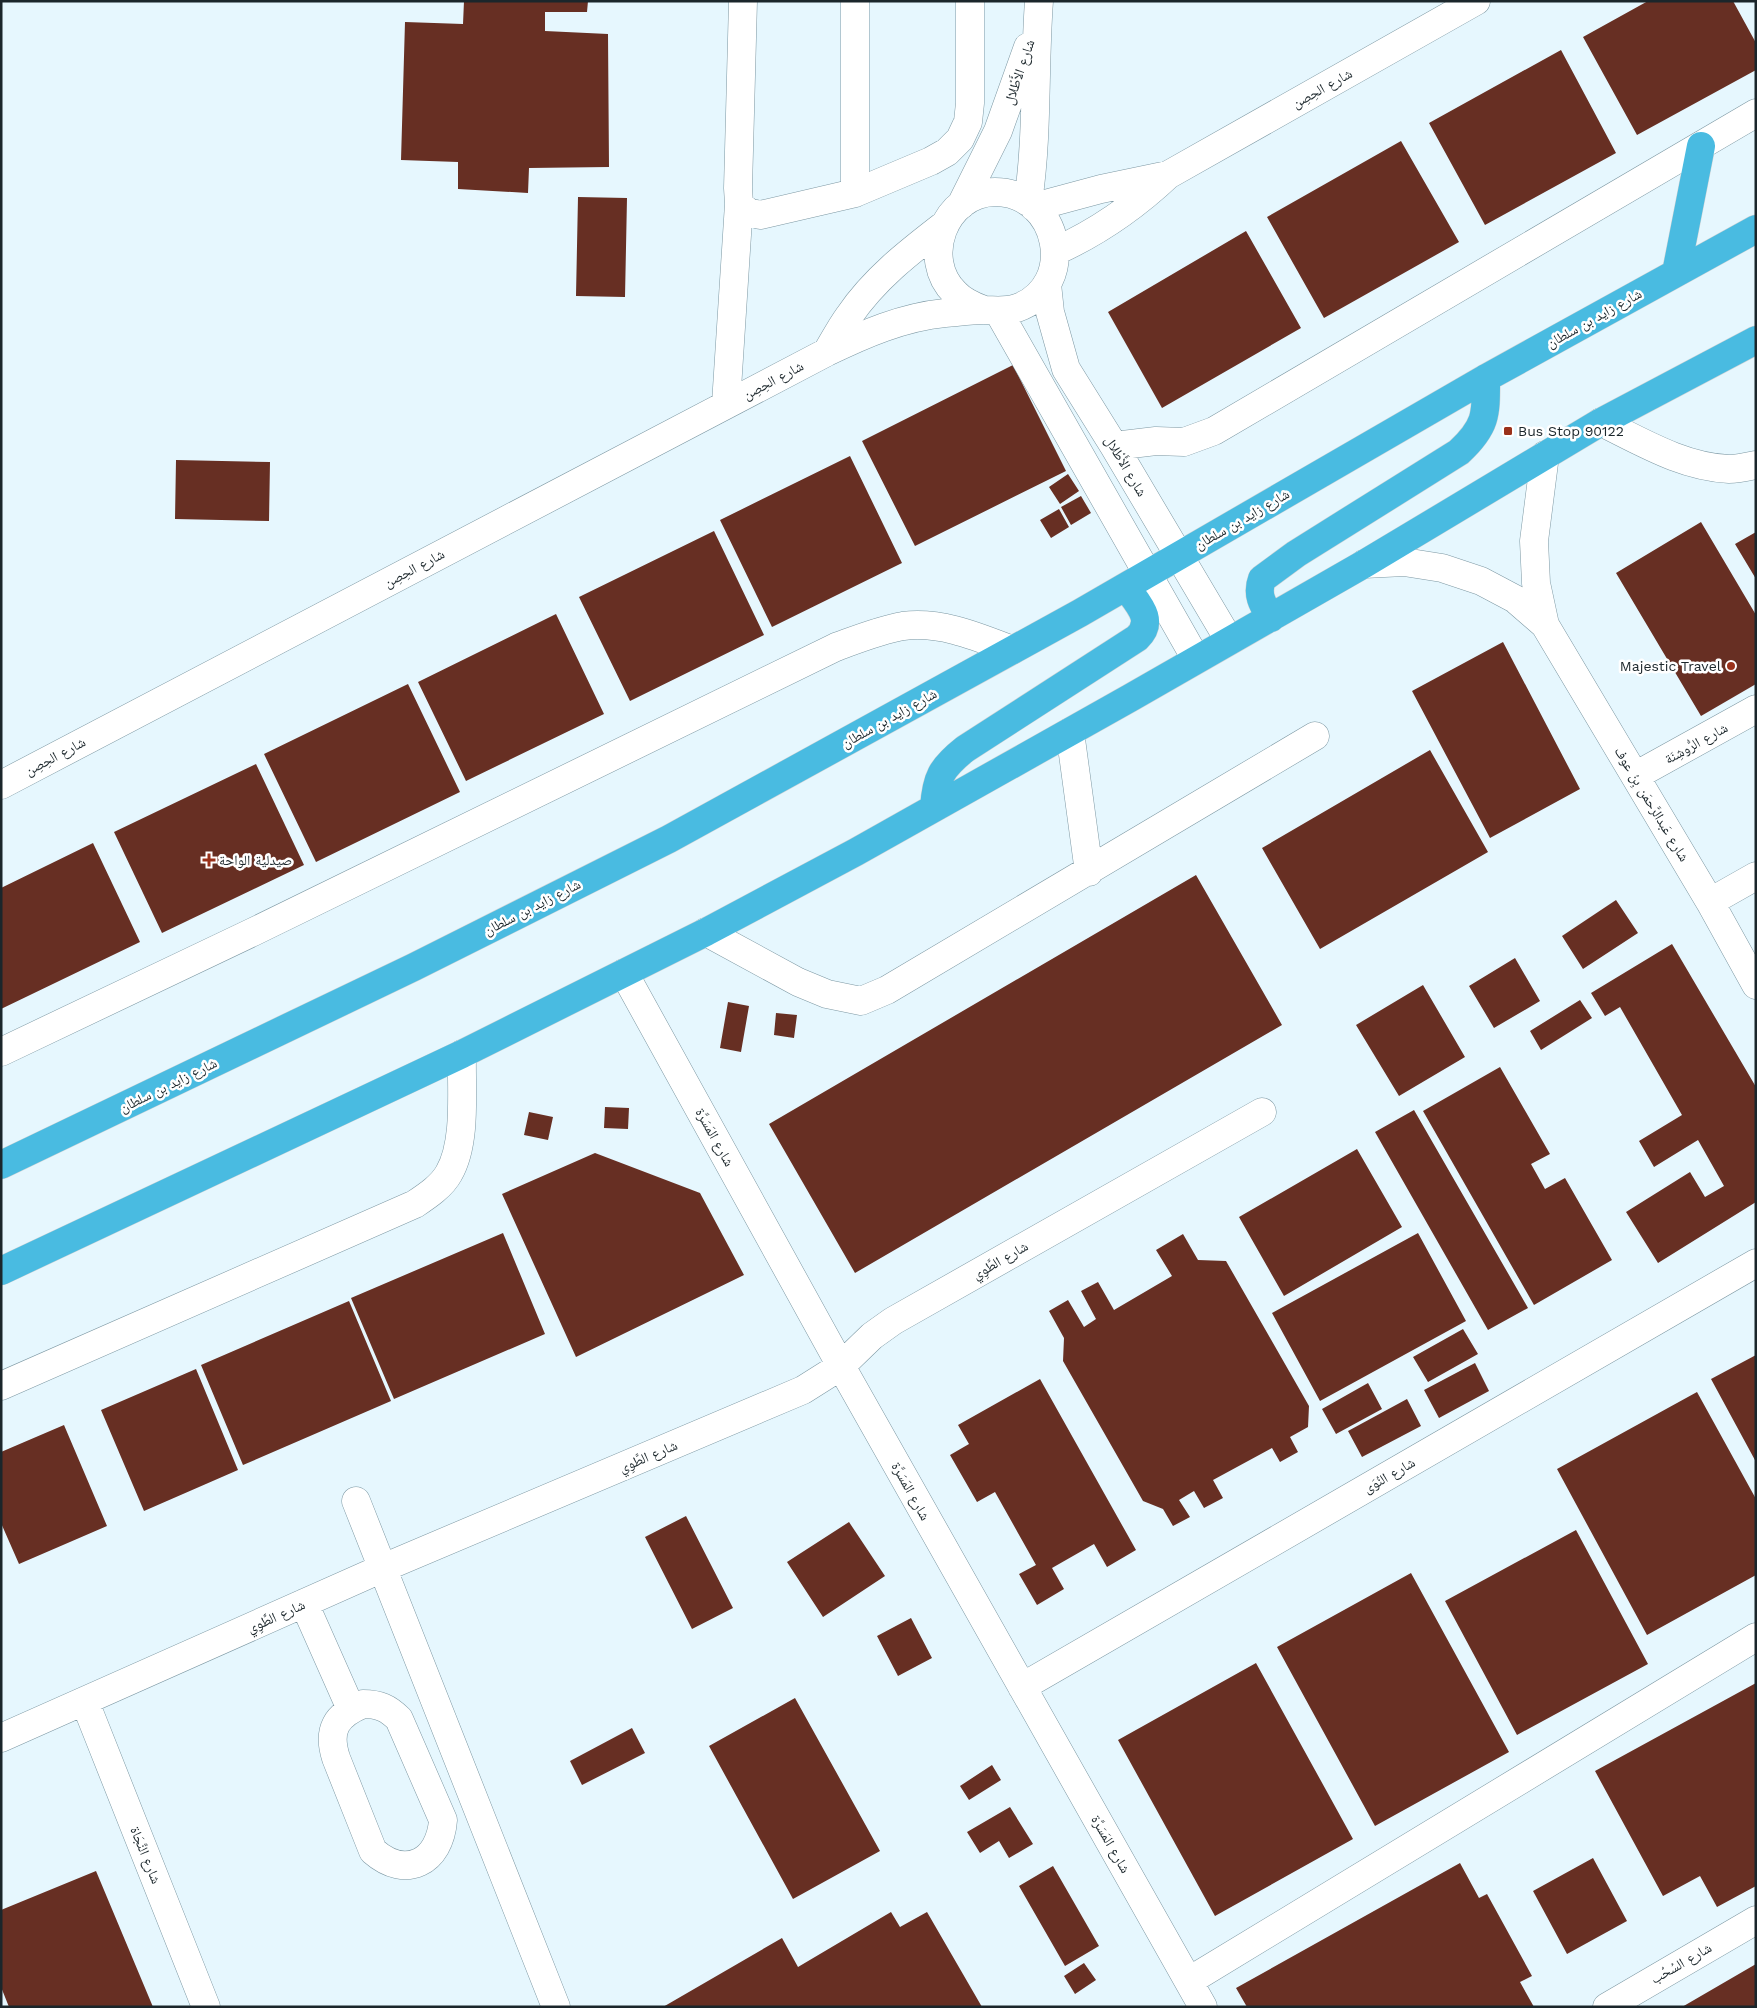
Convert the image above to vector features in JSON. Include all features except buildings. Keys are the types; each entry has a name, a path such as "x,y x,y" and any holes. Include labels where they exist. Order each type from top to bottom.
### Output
{"highway":[{"path":"1676,273 1701,146"},
{"name":"شارع زايد بن سلطان","path":"1,1165 414,967 669,839 1137,580 1486,378 1756,229"},
{"path":"1,1271 462,1054 706,932 856,852 1271,618 1601,422 1756,340"},
{"path":"1271,618 1261,601 1260,586 1262,579 1296,554 1459,452 1475,437 1481,424 1486,406 1486,378"},
{"path":"934,808 935,790 940,774 950,760 1137,638 1143,632 1146,627 1145,618 1137,580"}],"street":[{"path":"726,404 739,204 743,1"},
{"path":"854,192 855,1"},
{"path":"739,204 748,212 760,214 854,192 931,161 947,152 960,139 968,122 970,103 970,1"},
{"name":"شارع الحِصِن","path":"1056,251 1104,226 1127,211 1168,175 1476,1"},
{"name":"شارع الأَطْلال","path":"1031,204 1034,164 1038,11"},
{"name":"شارع الأَطْلال","path":"961,205 998,131 1038,11"},
{"path":"1114,446 1156,441 1184,442 1214,432 1756,113"},
{"name":"شارع الحِصِن","path":"1031,204 1168,175"},
{"path":"994,192 1012,195 1031,204 1046,219 1053,234 1056,251 1053,268 1047,284 1033,299 1017,308 991,311 968,304 954,293 944,278 938,260 938,243 944,225 951,214 976,196 994,192"},
{"path":"827,352 850,314 877,281 909,252 944,225"},
{"name":"شارع الأَطْلال","path":"1047,284 1050,312 1066,369 1229,640"},
{"path":"991,311 1137,580 1196,659"},
{"name":"شارع الحِصِن","path":"1,785 827,352 864,335 903,321 943,313 991,311"},
{"path":"1601,422 1671,456 1701,466 1731,469 1756,465"},
{"name":"شارع عَبدالرَّحمَن بِنْ عوف","path":"1545,454 1534,541 1536,583 1545,624 1710,902 1756,985"},
{"name":"شارع عَبدالرَّحمَن بِنْ عوف","path":"1364,564 1404,562 1442,568 1481,581 1515,599 1545,624"},
{"path":"1,1052 244,936 836,647 874,633 905,626 941,627 969,634 1012,650"},
{"name":"شارع الرُّوشِنَة","path":"1635,776 1756,709"},
{"path":"1070,732 1089,872"},
{"path":"706,932 798,982 827,994 861,1001 887,990 1316,736"},
{"path":"1710,902 1756,876"},
{"name":"شارع المَسَرَّة","path":"624,974 841,1366 1203,2007"},
{"path":"1,1386 415,1204 432,1192 449,1174 457,1152 460,1125 462,1054"},
{"name":"شارع الطَّوِي","path":"1,1738 383,1568 803,1390 841,1366 872,1336 893,1321 1262,1112"},
{"name":"شارع النُوَى","path":"1022,1687 1756,1263"},
{"path":"356,1501 556,2007"},
{"path":"304,1603 351,1709"},
{"path":"1188,1981 1756,1637"},
{"name":"شارع النَّجَاة","path":"85,1702 206,2007"},
{"path":"363,1704 377,1704 390,1710 399,1719 438,1806 443,1820 442,1834 436,1848 425,1858 412,1865 397,1865 384,1860 373,1850 336,1758 332,1745 333,1730 340,1718 351,1709 363,1704"},
{"name":"شارع السُحُب","path":"1607,2007 1756,1920"}],"place":[{"name":"Bus Stop 90122","path":"1508,431"},
{"name":"Majestic Travel","path":"1731,666"},
{"name":"صيدلية الواحة","path":"209,860"}]}
